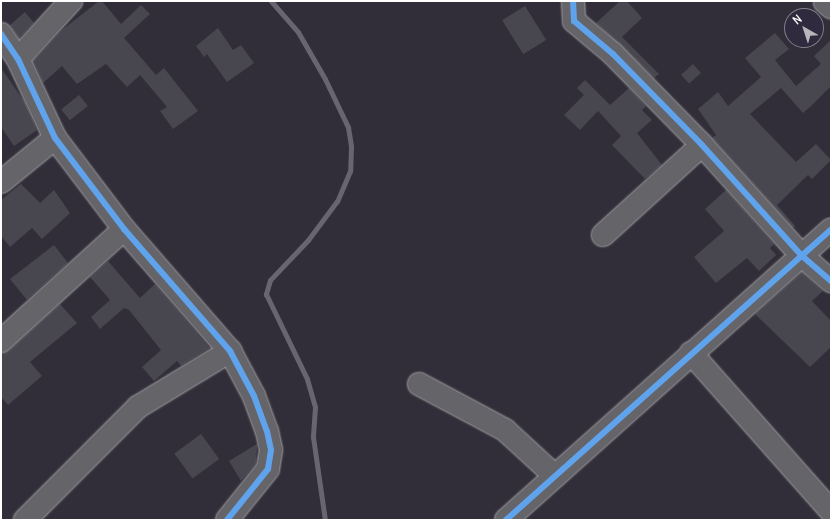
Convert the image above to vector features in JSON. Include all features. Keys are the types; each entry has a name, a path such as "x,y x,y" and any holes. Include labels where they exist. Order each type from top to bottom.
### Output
{"street":[{"path":"18,59 71,1"},
{"path":"573,1 574,21 613,54 702,146 801,255 831,281"},
{"path":"1,34 18,59 55,138 124,229 230,351 254,396 270,450 268,469 227,520"},
{"path":"1,182 55,138"},
{"path":"603,235 702,146"},
{"path":"1,341 124,229"},
{"path":"506,520 690,353 831,229"},
{"path":"24,520 138,407 230,351"},
{"path":"690,353 831,511"},
{"path":"419,384 505,430 555,476"}],"building":[{"path":"99,1 102,1 121,24 141,5 150,14 124,38 156,75 164,68 198,111 173,129 160,111 167,107 140,75 127,87 106,64 77,84 62,66 43,83 33,61 62,30"},
{"path":"620,1 627,1 642,18 622,37 659,74 654,78 596,23"},
{"path":"525,6 546,40 523,54 502,20"},
{"path":"25,12 34,23 19,39 10,25"},
{"path":"218,28 233,50 241,45 254,63 227,82 207,54 204,57 196,46"},
{"path":"775,33 784,43 784,48 789,49 775,60 796,86 821,64 814,56 831,40 831,86 811,106 803,113 781,88 750,114 796,162 816,144 831,160 812,179 808,175 777,205 795,226 793,228 712,138 716,135 698,109 718,92 728,106 761,77 745,58"},
{"path":"693,64 701,73 689,84 681,75"},
{"path":"1,68 24,101 37,130 14,146 1,127"},
{"path":"585,80 610,105 629,88 646,106 642,110 652,120 637,133 662,165 645,179 612,145 621,136 598,111 580,130 564,115 584,95 577,88"},
{"path":"79,95 88,106 70,120 61,109"},
{"path":"21,184 40,203 54,190 70,213 42,239 32,228 10,247 1,236 1,200"},
{"path":"726,190 774,244 770,248 776,255 759,271 747,258 716,283 694,257 724,231 705,209"},
{"path":"54,245 68,263 27,300 10,279"},
{"path":"108,261 140,298 155,284 210,348 181,366 177,361 154,381 142,367 161,350 129,310 124,308 100,329 91,317 110,300 90,277"},
{"path":"802,272 823,291 812,301 831,321 831,347 810,367 755,314"},
{"path":"60,304 77,323 30,362 42,376 8,405 1,397 1,353 9,350"},
{"path":"201,434 219,459 193,478 174,453"},
{"path":"257,444 256,464 241,481 229,461"}],"waterway":[{"path":"271,1 298,32 325,79 348,127 351,147 350,171 337,201 308,240 270,280 266,294 307,379 315,407 313,437 325,520"}],"cycle path":[{"path":"573,1 574,21 613,54 702,145 801,255 831,281"},
{"path":"1,34 18,59 55,138 124,229 230,351 254,396 267,431 271,450 268,469 227,520"},
{"path":"506,520 831,229"}]}
